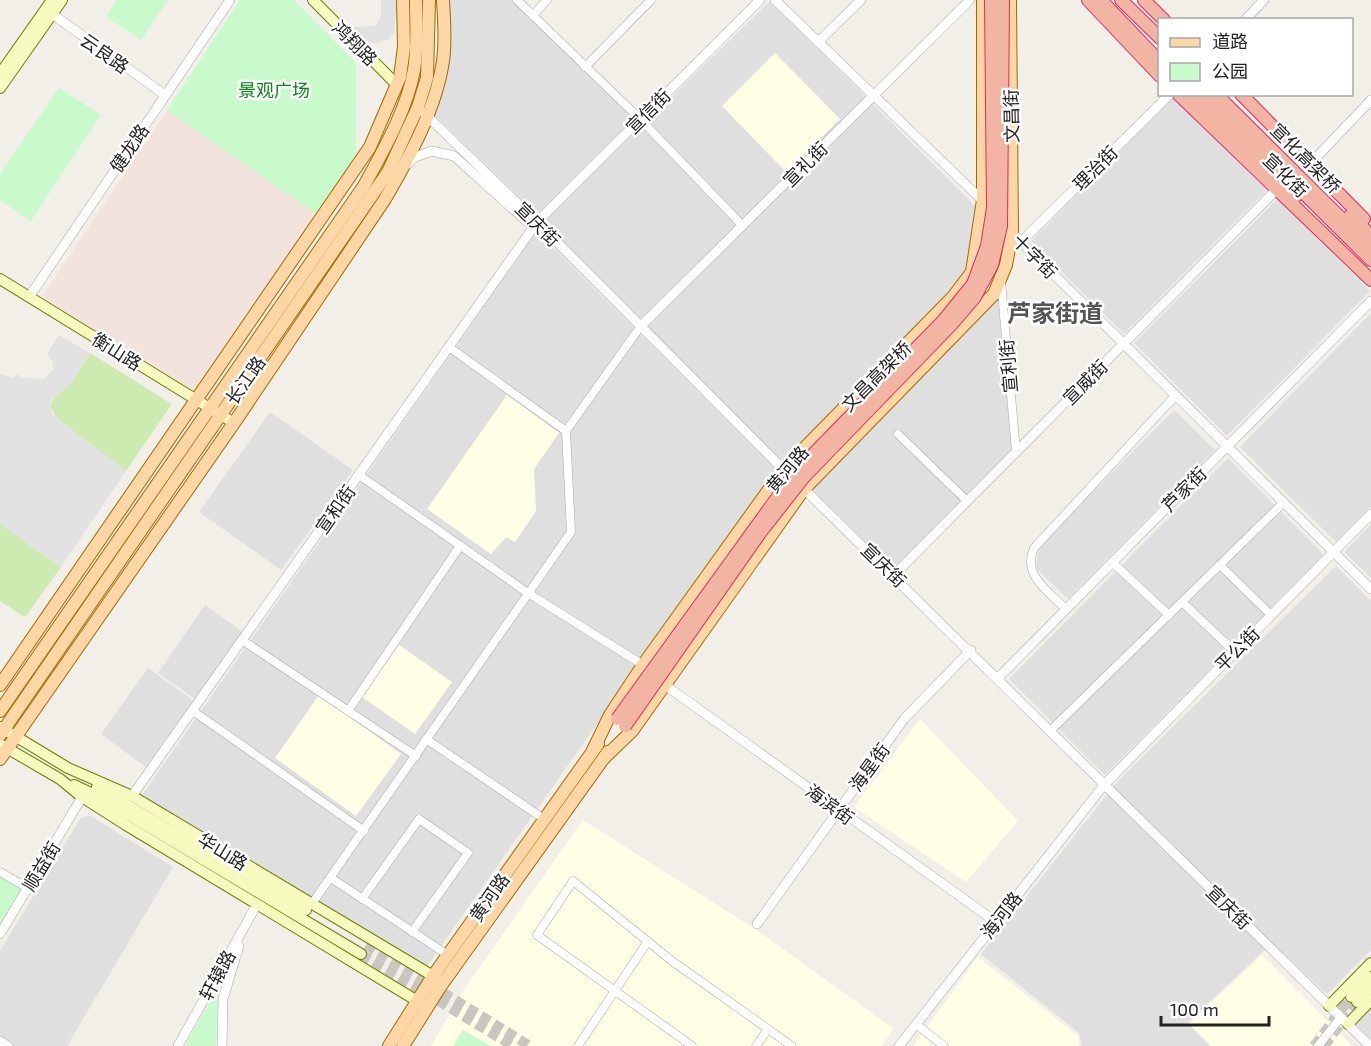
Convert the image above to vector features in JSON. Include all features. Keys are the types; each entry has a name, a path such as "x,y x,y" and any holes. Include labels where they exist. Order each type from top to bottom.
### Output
{"highway":[{"name":"文昌高架桥","path":"621,722 751,530 795,473 943,321 973,284 984,259 993,208 991,0"},
{"name":"文昌高架桥","path":"621,722 786,499 827,451 958,318 985,282 997,249 1001,226 1003,0"},
{"path":"1088,0 1158,74"},
{"path":"1101,0 1158,60"},
{"path":"1109,0 1158,48"},
{"path":"1121,0 1158,36"},
{"path":"1133,0 1158,25"},
{"path":"1144,0 1162,18"},
{"name":"宣化街","path":"1180,96 1276,190 1371,278"},
{"path":"1194,96 1329,231 1371,278"},
{"name":"宣化高架桥","path":"1206,96 1371,260"},
{"name":"宣化高架桥","path":"1218,96 1371,248"},
{"path":"1229,96 1371,235"},
{"name":"宣化街","path":"1243,96 1371,226"}],"main road":[{"path":"0,88 49,12 52,0"},
{"path":"0,74 49,12 62,0"},
{"name":"鸿翔路","path":"313,0 397,86"},
{"path":"0,685 198,401 370,147 397,86 403,58 403,0"},
{"name":"长江路","path":"0,711 364,186 407,96 415,59 416,0"},
{"name":"长江路","path":"5,732 382,181 422,111 429,61 429,0"},
{"path":"2,751 5,732 234,423 385,199 402,170 422,111 443,61 443,0"},
{"name":"文昌街","path":"983,0 983,200"},
{"name":"文昌街","path":"1010,0 1012,233"},
{"name":"黄河路","path":"438,979 448,955 593,750 610,715 643,665 783,470 953,297 972,272 983,200"},
{"name":"黄河路","path":"388,1046 604,758 632,731 804,489 994,294 1001,279 1012,233"},
{"name":"衡山路","path":"0,279 234,423"},
{"name":"黄河路","path":"593,750 621,722"},
{"name":"黄河路","path":"604,758 621,722"},
{"name":"华山路","path":"5,732 68,768 132,796 438,979"},
{"name":"华山路","path":"2,751 60,779 82,797 254,909 422,1003"},
{"path":"60,779 94,795 363,950 68,768"},
{"path":"1329,1006 1371,963"},
{"path":"1371,977 1354,1000 1371,988"},
{"path":"1344,1021 1371,1000"},
{"name":"黄河路","path":"403,1046 422,1003"}],"street":[{"name":"健龙路","path":"29,297 230,0"},
{"path":"517,0 640,119 744,226"},
{"path":"533,15 546,0"},
{"path":"585,67 651,0"},
{"name":"宣信街","path":"535,225 760,0"},
{"name":"十字街","path":"775,0 983,200 1012,233 1371,589"},
{"path":"818,42 861,0"},
{"name":"宣礼街","path":"640,327 970,0"},
{"path":"1247,18 1264,0"},
{"name":"云良路","path":"49,12 165,95"},
{"name":"宣庆街","path":"397,86 783,470 971,650 1104,785 1370,1046"},
{"name":"理治街","path":"1021,242 1168,96"},
{"path":"1310,164 1371,100"},
{"path":"402,170 415,157 424,153 432,151 454,156 535,225"},
{"name":"宣威街","path":"894,575 1276,190"},
{"name":"宣和街","path":"132,796 535,225"},
{"name":"宣利街","path":"1001,279 1016,452"},
{"name":"芦家街","path":"998,678 1371,301"},
{"path":"311,905 571,531 566,431 640,327"},
{"path":"449,347 566,431"},
{"path":"1066,609 1030,571 1029,560 1034,548 1176,395"},
{"path":"898,434 967,501"},
{"path":"359,475 528,593 643,665"},
{"path":"1050,731 1283,502"},
{"name":"平公街","path":"1104,785 1371,514"},
{"path":"348,711 460,546"},
{"path":"1112,562 1169,615"},
{"path":"1220,566 1271,615"},
{"path":"1182,603 1235,652"},
{"path":"242,640 416,756"},
{"name":"海星街","path":"757,924 904,719 971,650"},
{"name":"海滨街","path":"665,685 996,922"},
{"path":"193,711 363,831"},
{"path":"426,739 544,819"},
{"name":"海河路","path":"899,1046 1104,785"},
{"name":"顺益街","path":"1,930 82,797"},
{"path":"362,899 419,819 468,853 412,932"},
{"path":"0,872 28,888"},
{"path":"331,878 448,955"},
{"path":"692,1046 537,935 573,881 648,941 792,1046"},
{"path":"222,1046 223,999 235,955 254,909"},
{"name":"轩辕路","path":"178,1046 254,909"},
{"path":"578,1046 648,941"},
{"path":"1318,1046 1344,1021"},
{"path":"916,1024 944,1046"},
{"path":"756,1046 768,1029"},
{"path":"0,1041 8,1046"}],"shaded area":[{"path":"381,0 397,0 394,33 387,40 377,43 360,43 350,33 353,27 376,26 381,15"},
{"path":"447,0 514,0 635,117 538,215 431,112"},
{"path":"770,1 978,209 971,264 957,286 782,462 543,222"},
{"path":"775,53 840,119 786,172 722,106"},
{"path":"1174,96 1268,189 1124,334 1031,241"},
{"path":"167,110 319,216 195,394 39,301"},
{"path":"1277,199 1370,291 1227,436 1134,343"},
{"path":"537,231 776,469 425,969 140,798"},
{"path":"998,295 1012,451 894,569 810,488"},
{"path":"1371,313 1371,506 1336,542 1240,447"},
{"path":"59,335 90,353 70,385 52,399 50,406 53,415 126,471 61,567 0,524 0,374 13,378 16,374 23,378 44,379 53,370 53,362 47,354"},
{"path":"507,395 559,433 534,469 536,511 515,542 506,537 491,554 427,509"},
{"path":"1174,410 1215,450 1068,599 1036,568 1039,546"},
{"path":"270,412 353,470 281,570 199,512"},
{"path":"1228,458 1324,555 1105,775 1009,679"},
{"path":"1371,524 1371,578 1344,552"},
{"path":"1336,566 1371,601 1371,950 1327,994 1272,943 1187,1023 1210,1046 1082,1046 1079,1033 981,954 1117,782"},
{"path":"205,605 243,632 195,699 158,673"},
{"path":"399,645 452,682 415,734 362,697"},
{"path":"148,668 194,701 146,767 101,734"},
{"path":"319,695 401,754 356,816 275,758"},
{"path":"920,719 1018,821 966,882 854,807"},
{"path":"89,815 173,867 67,1046 13,1046 0,1038 0,951 80,819"},
{"path":"583,820 755,929 894,1029 881,1046 431,1046 465,988"},
{"path":"1262,955 1352,1046 1212,1046 1189,1024"},
{"path":"978,957 1077,1035 1080,1046 913,1046"},
{"path":"1371,1004 1371,1040 1353,1022"}],"green space":[{"path":"117,0 168,0 141,40 106,17"},
{"name":"景观广场","path":"240,0 294,0 356,63 356,156 352,168 319,216 167,110"},
{"path":"59,88 101,115 31,221 0,200 0,174"},
{"path":"90,353 172,404 126,471 59,421 50,406 56,394 70,385"},
{"path":"0,524 61,567 25,617 0,601"},
{"path":"0,877 22,890 3,922 0,921"},
{"path":"215,993 218,994 216,1046 185,1046"},
{"path":"463,1030 491,1046 453,1046"}],"tunnel":[{"path":"366,945 530,1046"},
{"path":"361,954 513,1046"},
{"path":"1314,1046 1351,997"},
{"path":"1324,1046 1357,1002"}],"district":[{"name":"芦家街道","path":"1055,312"}]}
